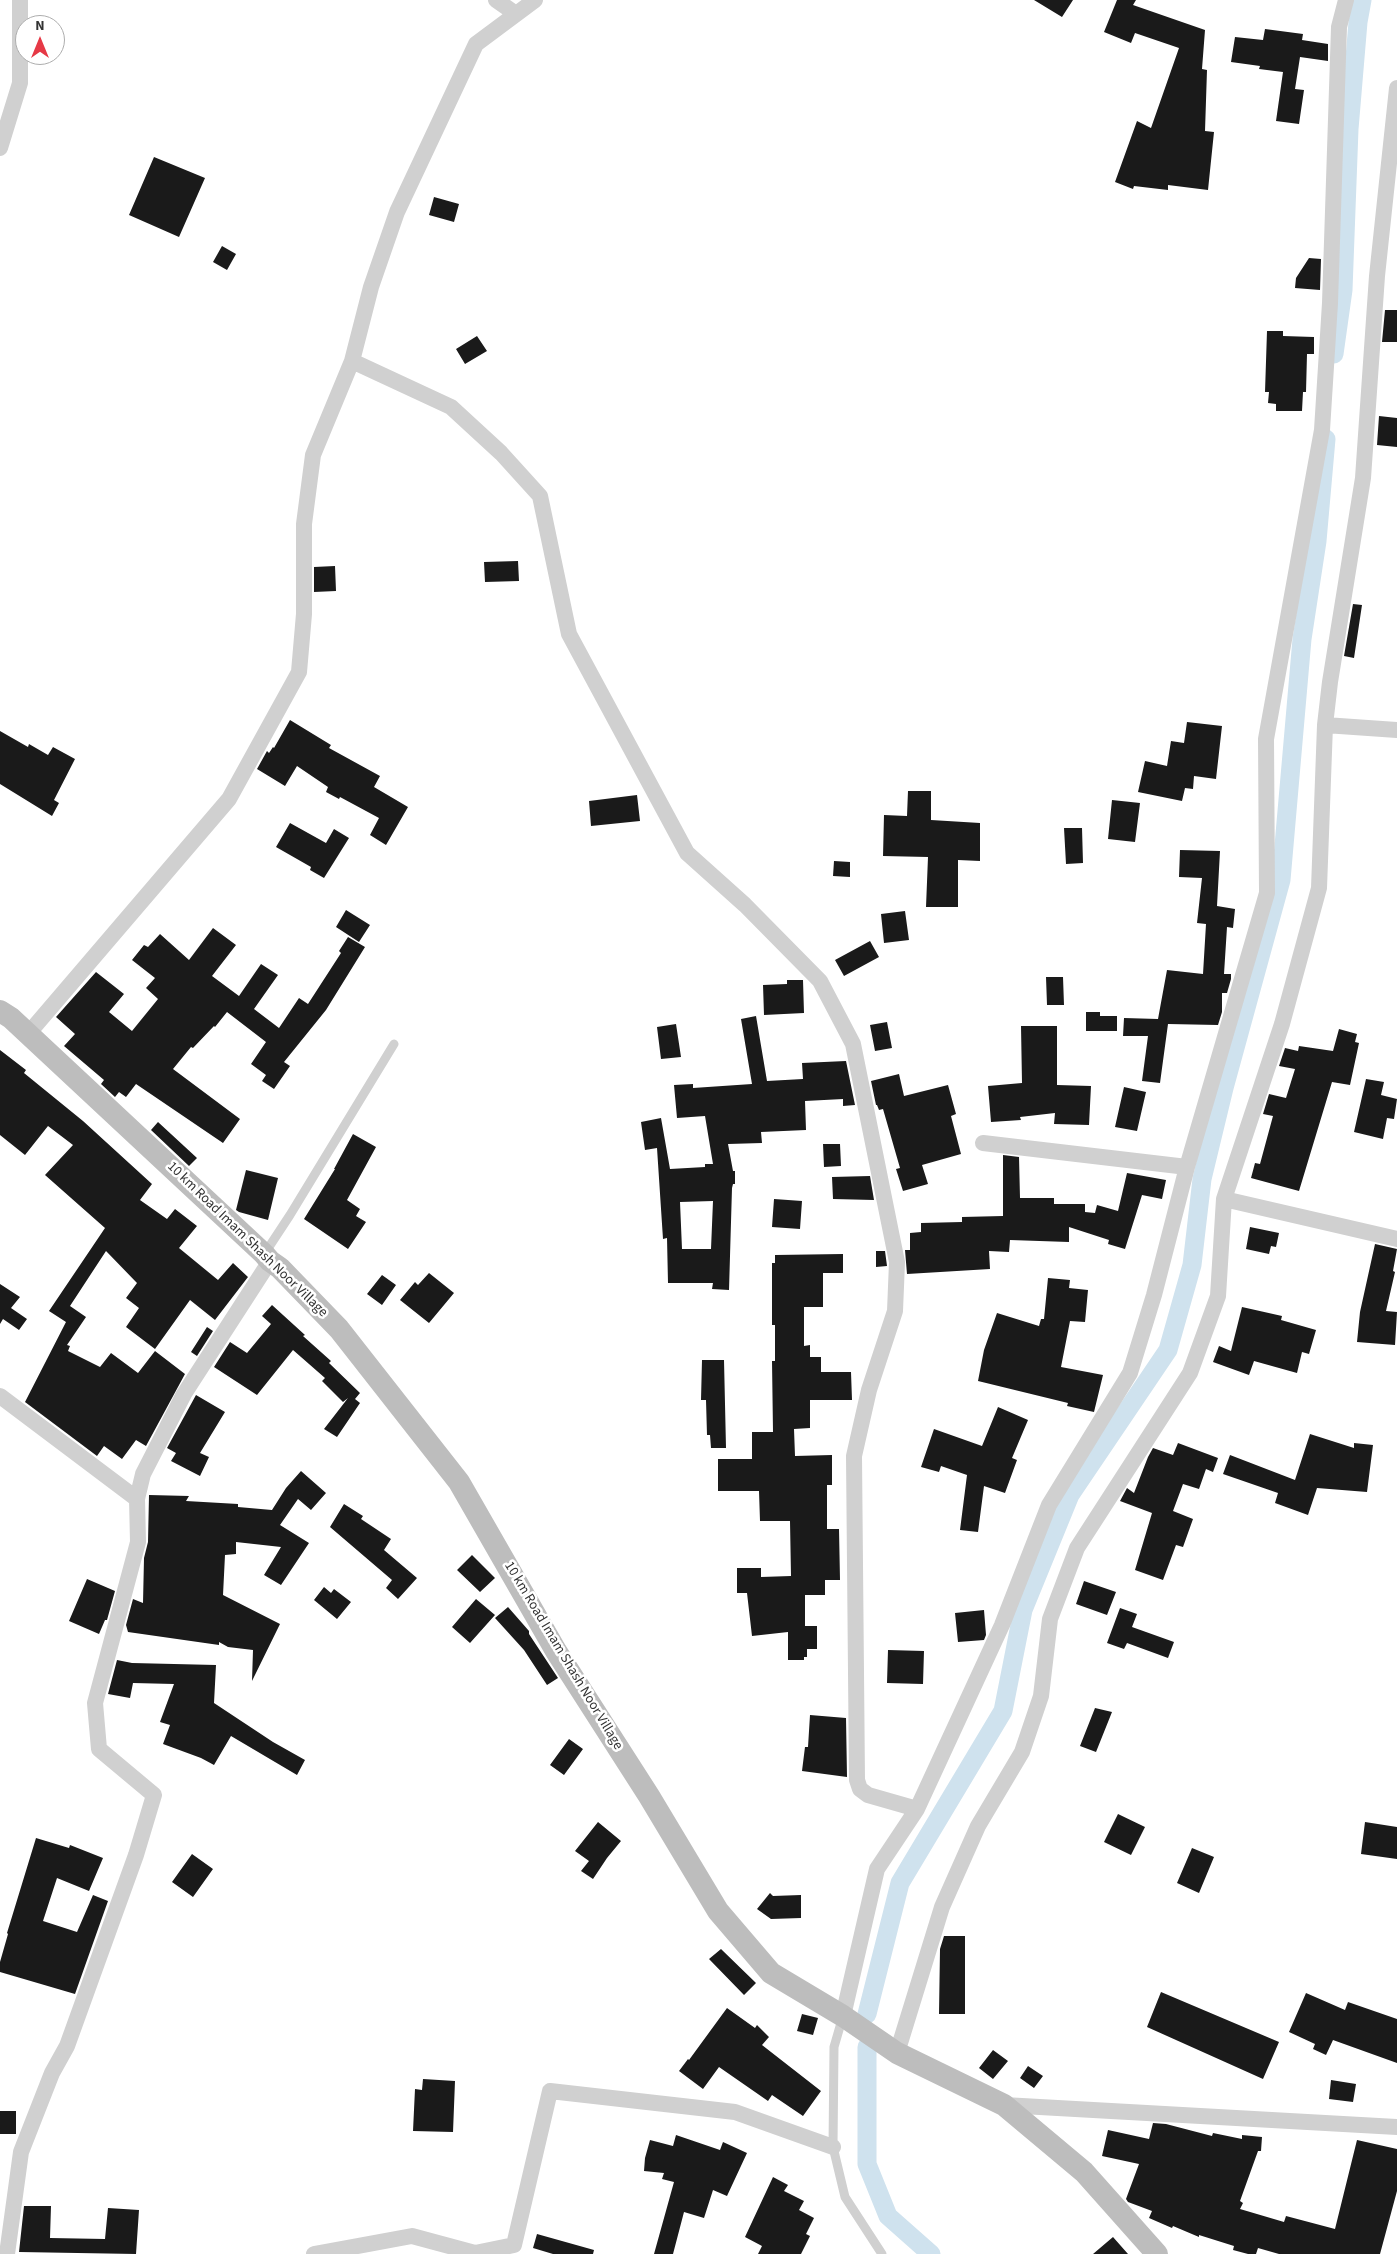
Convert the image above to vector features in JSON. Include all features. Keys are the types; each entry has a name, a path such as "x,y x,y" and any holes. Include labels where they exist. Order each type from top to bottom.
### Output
{"street":[{"path":"0,148 20,83 20,0"},
{"path":"496,0 516,14"},
{"path":"28,1034 229,799 299,672 304,614 304,524 313,455 352,362 371,287 397,212 476,44 535,0"},
{"path":"843,2016 877,1869 917,1810 1002,1626 1049,1505 1130,1373 1154,1295 1187,1167 1267,893 1266,739 1322,430 1330,303 1339,27 1346,0"},
{"path":"897,2053 942,1907 978,1826 1022,1752 1041,1696 1050,1619 1077,1548 1190,1373 1218,1296 1224,1199 1282,1024 1319,888 1325,725 1330,682 1363,478 1377,276 1390,229 1397,88"},
{"path":"352,362 451,407 501,453 540,496 569,634 687,853 745,905 820,981 853,1044 897,1262 895,1311 869,1390 854,1456 857,1780 860,1789 868,1795 917,1810"},
{"path":"1325,725 1397,730"},
{"name":"10 km Road Imam Shash Noor Village","path":"0,1010 280,1268 339,1329 459,1482 556,1651 649,1796 718,1911 772,1973 843,2016 897,2053 1004,2105 1084,2172 1157,2254"},
{"path":"983,1143 1187,1167"},
{"path":"1224,1199 1397,1239"},
{"path":"7,2254 21,2152 52,2073 70,2037 136,1855 154,1795 99,1749 95,1704 138,1542 137,1499 144,1474 184,1394 268,1257"},
{"path":"0,1396 137,1499"},
{"path":"314,2254 412,2236 475,2253 515,2249 550,2091 735,2112 833,2147"},
{"path":"1004,2105 1397,2127"}],"lane":[{"path":"268,1257 290,1215 394,1044"},
{"path":"843,2016 834,2047 833,2147 846,2197 882,2254"}],"building":[{"path":"1034,0 1073,0 1062,17"},
{"path":"1117,0 1136,0 1133,5 1205,30 1202,69 1207,70 1205,131 1214,132 1208,190 1168,185 1168,190 1134,186 1133,189 1115,182 1137,121 1151,128 1179,48 1135,33 1131,43 1104,32"},
{"path":"1265,29 1303,34 1302,40 1328,44 1328,61 1300,57 1295,89 1304,90 1299,124 1276,121 1283,72 1259,69 1260,66 1231,62 1235,37 1263,40"},
{"path":"154,157 205,178 179,237 129,215"},
{"path":"434,197 459,204 454,222 429,215"},
{"path":"222,246 236,254 227,270 213,262"},
{"path":"1309,258 1321,259 1320,290 1295,288 1296,278"},
{"path":"1385,310 1397,310 1397,342 1382,342"},
{"path":"1267,331 1283,331 1283,336 1314,337 1314,354 1307,354 1306,392 1303,392 1302,411 1276,411 1276,404 1268,403 1269,392 1265,392"},
{"path":"477,336 487,351 465,364 456,349"},
{"path":"1379,416 1397,418 1397,447 1377,445"},
{"path":"518,561 519,581 485,582 484,562"},
{"path":"335,566 336,591 314,592 314,567"},
{"path":"1353,604 1362,605 1354,658 1344,656"},
{"path":"290,720 331,745 329,748 380,776 374,787 408,807 386,845 370,835 379,818 340,797 339,799 326,792 328,787 297,766 285,786 257,769 267,751 269,753 274,748"},
{"path":"1187,722 1222,726 1216,779 1194,776 1193,789 1185,788 1182,801 1138,792 1145,761 1167,766 1171,741 1184,743"},
{"path":"0,731 28,747 29,744 48,755 53,747 75,759 54,800 59,803 52,816 0,784"},
{"path":"908,791 931,791 931,820 980,823 980,861 958,860 958,907 926,907 928,857 883,856 884,815 907,816"},
{"path":"637,795 640,821 591,826 589,801"},
{"path":"1112,800 1140,803 1135,842 1108,839"},
{"path":"290,823 326,843 334,829 349,838 324,878 310,870 311,867 276,847"},
{"path":"1064,828 1082,828 1083,863 1066,864"},
{"path":"1180,850 1220,851 1217,906 1235,909 1233,928 1227,927 1224,974 1231,974 1231,979 1227,993 1222,993 1222,1012 1218,1025 1168,1024 1160,1083 1142,1081 1148,1036 1123,1036 1124,1018 1158,1019 1167,970 1203,974 1206,924 1197,923 1202,878 1179,877"},
{"path":"834,861 850,862 850,877 833,876"},
{"path":"346,910 370,925 359,942 336,927"},
{"path":"905,911 909,940 884,943 881,914"},
{"path":"213,928 236,945 212,976 239,996 261,964 278,975 254,1009 279,1028 299,998 308,1004 341,953 339,951 348,937 365,947 326,1010 284,1062 290,1066 274,1089 262,1081 266,1075 251,1064 266,1042 227,1012 215,1027 193,1048 191,1047 173,1069 240,1119 223,1143 136,1084 126,1097 119,1092 115,1097 101,1084 104,1080 64,1046 75,1034 56,1017 96,972 124,994 109,1012 132,1031 158,999 146,988 155,978 132,960 144,945 148,947 160,934 189,960"},
{"path":"870,941 879,957 844,976 835,960"},
{"path":"1046,977 1063,977 1064,1005 1047,1005"},
{"path":"787,980 803,980 804,1013 764,1015 763,985 787,984"},
{"path":"1086,1012 1100,1012 1100,1016 1117,1016 1117,1031 1086,1031"},
{"path":"756,1016 767,1081 803,1079 802,1063 846,1061 855,1105 843,1106 843,1099 805,1101 806,1130 761,1132 762,1143 728,1144 733,1171 735,1171 735,1184 733,1184 732,1188 729,1290 712,1289 713,1283 668,1283 667,1238 663,1239 657,1148 645,1150 641,1122 661,1118 670,1169 705,1167 705,1164 713,1164 705,1116 677,1118 674,1085 693,1084 693,1088 752,1084 741,1019","holes":["713,1201 711,1249 682,1249 680,1202"]},
{"path":"887,1022 892,1048 875,1051 870,1025"},
{"path":"676,1024 681,1057 661,1059 657,1027"},
{"path":"1021,1026 1057,1026 1057,1085 1091,1086 1089,1125 1054,1124 1055,1113 1020,1117 1021,1120 991,1122 988,1086 1022,1083"},
{"path":"1339,1029 1357,1034 1355,1042 1359,1043 1350,1085 1332,1082 1299,1191 1251,1178 1255,1163 1260,1164 1273,1116 1263,1114 1269,1094 1286,1098 1295,1069 1279,1066 1285,1048 1298,1051 1299,1046 1333,1051"},
{"path":"0,1050 26,1070 24,1073 83,1121 152,1184 140,1200 167,1219 175,1209 197,1226 179,1248 218,1280 233,1263 248,1277 215,1320 190,1300 155,1349 126,1327 139,1308 126,1298 137,1283 106,1251 70,1306 86,1317 67,1345 70,1346 68,1351 100,1367 111,1353 138,1373 155,1351 185,1374 146,1446 136,1440 122,1459 104,1446 97,1456 25,1402 66,1322 49,1311 105,1228 45,1175 73,1145 48,1126 25,1155 0,1135"},
{"path":"899,1074 904,1096 948,1085 956,1114 951,1116 961,1154 922,1165 928,1184 903,1191 896,1169 900,1168 883,1109 879,1110 876,1105 871,1081"},
{"path":"1366,1079 1384,1082 1381,1095 1397,1099 1394,1119 1387,1118 1383,1139 1354,1132"},
{"path":"1124,1087 1146,1092 1137,1131 1115,1127"},
{"path":"158,1122 197,1158 189,1166 151,1130"},
{"path":"353,1134 376,1147 347,1200 360,1209 356,1216 366,1222 348,1249 304,1219 335,1169"},
{"path":"823,1144 840,1144 841,1166 824,1167"},
{"path":"1003,1155 1019,1157 1020,1198 1054,1198 1054,1204 1085,1204 1085,1212 1095,1213 1097,1205 1118,1211 1127,1173 1166,1180 1162,1199 1142,1195 1125,1249 1108,1244 1109,1240 1069,1227 1069,1242 1010,1240 1009,1252 989,1251 990,1269 907,1274 905,1250 910,1250 910,1233 921,1232 921,1223 962,1222 962,1217 1003,1216"},
{"path":"246,1170 278,1178 268,1220 236,1210"},
{"path":"870,1176 874,1200 833,1199 832,1177"},
{"path":"774,1199 802,1201 800,1229 772,1227"},
{"path":"1250,1227 1279,1233 1276,1247 1271,1246 1269,1254 1246,1249"},
{"path":"1375,1244 1397,1249 1393,1271 1395,1272 1386,1311 1397,1312 1395,1345 1357,1342 1360,1312"},
{"path":"876,1251 885,1251 887,1266 876,1267"},
{"path":"843,1254 843,1273 823,1273 823,1307 804,1307 804,1346 810,1345 810,1357 821,1357 821,1372 851,1372 852,1400 810,1400 810,1428 794,1429 795,1456 832,1455 832,1485 827,1485 827,1529 839,1529 840,1580 825,1580 825,1595 805,1595 805,1626 817,1626 817,1649 807,1649 807,1657 804,1657 804,1660 788,1660 788,1632 752,1636 747,1593 737,1593 737,1568 761,1568 761,1577 791,1576 790,1521 760,1521 759,1491 718,1491 718,1459 752,1459 752,1432 773,1432 772,1361 775,1361 775,1325 772,1325 772,1263 775,1263 775,1255"},
{"path":"429,1273 454,1293 429,1323 400,1300 415,1282 418,1285"},
{"path":"382,1275 396,1285 382,1305 367,1294"},
{"path":"1048,1278 1070,1280 1069,1288 1088,1290 1085,1322 1070,1321 1061,1367 1103,1375 1094,1412 1067,1406 1068,1403 978,1381 984,1350 997,1313 1039,1326 1041,1319 1044,1319"},
{"path":"0,1284 20,1297 11,1308 27,1319 19,1330 3,1319 0,1324"},
{"path":"272,1305 331,1361 329,1363 360,1393 355,1399 360,1403 337,1437 324,1429 348,1398 343,1402 322,1381 325,1378 293,1350 257,1395 214,1367 230,1342 247,1353 271,1324 262,1316"},
{"path":"1242,1307 1282,1316 1281,1320 1316,1330 1309,1354 1302,1352 1297,1373 1254,1361 1249,1375 1213,1362 1219,1346 1231,1351"},
{"path":"207,1327 213,1331 197,1356 191,1352"},
{"path":"702,1360 724,1360 726,1448 711,1448 710,1435 707,1435 706,1400 701,1400"},
{"path":"196,1395 225,1412 200,1453 209,1457 200,1476 171,1461 176,1453 167,1448"},
{"path":"998,1407 1028,1420 1012,1458 1017,1460 1005,1493 984,1486 978,1532 960,1530 967,1475 941,1466 939,1472 921,1467 934,1429 982,1446"},
{"path":"1310,1434 1354,1448 1354,1443 1373,1445 1367,1492 1317,1488 1308,1515 1275,1503 1278,1493 1223,1474 1230,1455 1295,1480"},
{"path":"1178,1443 1218,1458 1213,1472 1206,1469 1199,1489 1183,1484 1173,1511 1193,1519 1183,1547 1176,1545 1163,1580 1135,1570 1152,1513 1120,1501 1127,1488 1134,1493 1153,1448 1173,1455"},
{"path":"301,1471 326,1493 311,1510 298,1499 280,1525 309,1543 281,1585 264,1575 281,1547 236,1542 236,1554 225,1555 223,1595 280,1624 252,1681 253,1650 228,1647 219,1642 219,1645 128,1632 126,1625 133,1599 143,1603 144,1558 148,1542 149,1495 189,1496 186,1501 238,1504 238,1507 272,1510 286,1488"},
{"path":"344,1504 363,1516 361,1519 391,1539 384,1550 417,1578 398,1599 386,1588 392,1580 330,1527"},
{"path":"472,1555 495,1578 480,1592 457,1570"},
{"path":"87,1579 115,1591 107,1620 105,1620 99,1634 69,1621"},
{"path":"1084,1581 1116,1592 1107,1615 1076,1604"},
{"path":"324,1587 331,1593 334,1589 351,1602 337,1619 314,1600"},
{"path":"476,1599 495,1615 470,1643 452,1627"},
{"path":"508,1607 529,1631 529,1634 558,1678 547,1685 524,1650 495,1618"},
{"path":"1120,1608 1137,1614 1132,1627 1174,1642 1168,1658 1127,1643 1124,1649 1107,1643"},
{"path":"984,1610 986,1635 984,1640 958,1642 955,1613"},
{"path":"888,1650 924,1651 923,1684 887,1683"},
{"path":"117,1660 132,1663 216,1665 214,1703 273,1742 305,1760 297,1775 231,1736 214,1765 201,1758 163,1744 170,1725 160,1722 174,1684 133,1683 130,1698 108,1694"},
{"path":"1095,1708 1112,1712 1096,1752 1080,1746"},
{"path":"810,1715 846,1718 847,1777 802,1771 805,1747 808,1747"},
{"path":"569,1739 583,1749 564,1775 550,1765"},
{"path":"1118,1814 1145,1827 1131,1855 1104,1842"},
{"path":"598,1822 621,1841 593,1879 581,1871 589,1861 575,1851"},
{"path":"1365,1822 1397,1827 1397,1859 1361,1854"},
{"path":"36,1838 69,1848 70,1845 103,1858 89,1891 57,1878 43,1921 77,1932 93,1895 108,1901 75,1994 0,1972 0,1962 7,1933"},
{"path":"1192,1848 1214,1857 1199,1893 1177,1883"},
{"path":"192,1854 213,1869 193,1897 172,1882"},
{"path":"770,1893 773,1896 801,1895 801,1918 771,1919 757,1909"},
{"path":"944,1936 965,1936 965,2014 939,2014 940,1949"},
{"path":"721,1949 756,1983 744,1995 709,1959"},
{"path":"1161,1992 1279,2042 1263,2079 1147,2027"},
{"path":"1306,1993 1345,2010 1348,2002 1397,2019 1397,2063 1333,2040 1326,2055 1313,2049 1315,2044 1289,2032"},
{"path":"727,2008 755,2028 757,2025 769,2037 762,2045 821,2091 803,2116 772,2095 768,2101 719,2067 703,2089 679,2071"},
{"path":"802,2014 818,2018 813,2035 797,2031"},
{"path":"993,2050 1008,2061 993,2079 979,2068"},
{"path":"1028,2066 1043,2076 1034,2088 1020,2078"},
{"path":"423,2079 455,2081 453,2132 413,2131 415,2089 422,2090"},
{"path":"1331,2080 1356,2084 1353,2102 1329,2099"},
{"path":"0,2111 16,2111 16,2134 0,2134"},
{"path":"1153,2123 1166,2124 1212,2136 1213,2133 1242,2139 1242,2135 1262,2137 1261,2151 1258,2151 1240,2201 1243,2203 1240,2209 1284,2222 1286,2216 1335,2229 1357,2140 1397,2149 1397,2191 1380,2254 1279,2254 1258,2248 1256,2254 1248,2254 1233,2250 1234,2246 1199,2235 1199,2237 1149,2218 1152,2211 1128,2202 1126,2199 1139,2164 1102,2156 1108,2130 1149,2139"},
{"path":"676,2135 720,2150 723,2142 747,2153 727,2196 713,2190 704,2218 684,2212 673,2254 654,2254 674,2182 662,2179 664,2173 644,2171 645,2158 650,2140 673,2146"},
{"path":"773,2177 788,2185 784,2191 804,2201 799,2210 814,2218 806,2234 810,2236 801,2254 758,2254 762,2246 745,2237"},
{"path":"24,2206 51,2206 50,2238 105,2239 108,2208 139,2210 136,2254 19,2252"},
{"path":"537,2234 594,2250 593,2254 553,2254 533,2248"},
{"path":"1113,2237 1128,2254 1093,2254"}],"waterway":[{"path":"1334,354 1343,290 1349,129 1358,22 1362,0"},
{"path":"867,2014 900,1883 1003,1711 1023,1610 1070,1495 1168,1350 1192,1265 1202,1179 1224,1088 1281,880 1302,639 1317,541 1326,439"},
{"path":"867,2047 867,2164 888,2216 931,2254"}]}
